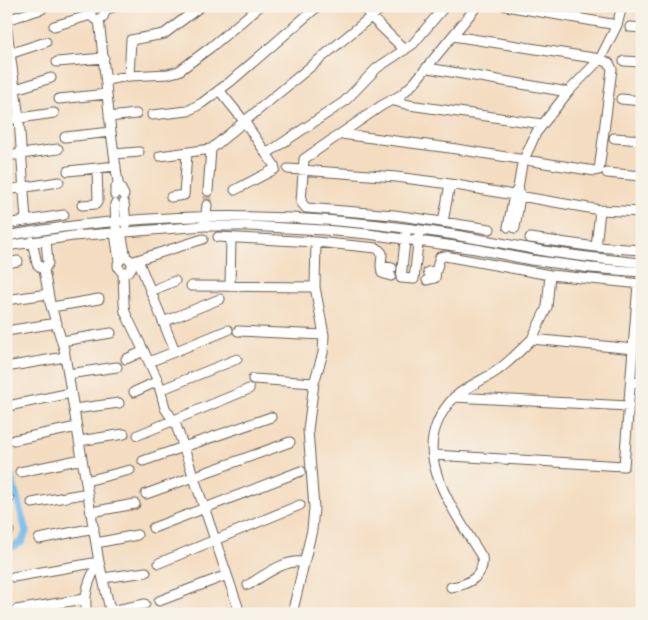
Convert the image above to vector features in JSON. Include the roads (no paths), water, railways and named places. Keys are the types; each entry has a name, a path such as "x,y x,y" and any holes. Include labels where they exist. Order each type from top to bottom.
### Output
{"street":[{"path":"54,26 95,14 104,15 102,8 117,6"},
{"path":"129,76 131,40 164,34 201,6"},
{"path":"152,115 188,111 202,103 220,90 318,6"},
{"path":"364,6 371,17 405,50"},
{"path":"160,156 211,149 384,6"},
{"path":"266,154 344,102 377,68 405,50 425,32 446,6"},
{"path":"477,6 414,84 401,95 304,159 300,202 306,208 394,216 490,229"},
{"path":"506,6 617,25"},
{"path":"507,255 524,159 542,124 568,92 600,59 617,25 622,6"},
{"path":"106,80 129,76 168,74 179,71 259,7"},
{"path":"26,221 19,118 16,89 8,54 6,22 42,9"},
{"path":"95,14 104,58 110,132 120,199 120,232 128,260 151,291 174,351"},
{"path":"630,27 642,28"},
{"path":"341,134 524,159 595,171 599,170 612,69 609,63 600,59 453,36"},
{"path":"8,54 46,42"},
{"path":"57,62 104,58"},
{"path":"624,61 642,62"},
{"path":"428,68 568,92"},
{"path":"6,92 51,78"},
{"path":"220,90 244,120 274,164 275,169 235,190"},
{"path":"60,99 107,94"},
{"path":"621,99 642,101"},
{"path":"391,100 542,124"},
{"path":"6,120 54,113"},
{"path":"109,117 136,114"},
{"path":"65,137 110,132"},
{"path":"614,138 642,140"},
{"path":"6,156 58,149"},
{"path":"208,191 211,149"},
{"path":"114,154 140,152"},
{"path":"171,197 184,195 187,153"},
{"path":"68,171 116,166"},
{"path":"82,206 96,204 98,200 97,168"},
{"path":"288,168 396,177 517,193 600,210 642,212"},
{"path":"607,173 642,176"},
{"path":"6,190 59,182"},
{"path":"443,222 450,184"},
{"path":"205,222 207,205"},
{"path":"596,247 600,210"},
{"path":"6,224 64,215"},
{"path":"6,246 32,241 249,217 323,220 407,228 592,258 642,263"},
{"path":"6,236 71,226 121,222 205,222 324,230 419,240 591,268 642,272"},
{"path":"397,273 407,228"},
{"path":"420,230 419,240 423,275"},
{"path":"218,237 316,242 377,248 382,254 382,273 423,275 440,257 444,256 550,275 640,284 638,332 634,348 624,466 433,455"},
{"path":"230,286 231,238"},
{"path":"530,238 596,247 642,250"},
{"path":"203,239 128,260 118,268 123,272 125,312 149,362 159,386 165,408 173,421 183,447 239,610 228,614"},
{"path":"44,270 48,264 46,240"},
{"path":"32,241 37,264 44,270 48,294 62,341 99,562 111,612 145,604"},
{"path":"292,614 312,530 314,508 308,430 314,383 323,353 324,335 315,287 316,242"},
{"path":"591,268 592,258"},
{"path":"6,263 18,261"},
{"path":"451,587 462,586 477,577 483,565 482,557 438,478 432,443 438,422 444,409 454,397 469,386 498,370 532,339 547,307 550,275"},
{"path":"151,291 175,281"},
{"path":"191,286 315,287"},
{"path":"6,300 48,294"},
{"path":"52,307 98,298"},
{"path":"163,322 220,300"},
{"path":"6,331 57,323"},
{"path":"149,362 233,330 324,335"},
{"path":"62,341 111,333"},
{"path":"532,339 634,348"},
{"path":"126,359 144,352"},
{"path":"6,367 65,357"},
{"path":"134,392 159,386 237,359"},
{"path":"68,374 117,367"},
{"path":"253,379 314,383"},
{"path":"631,382 642,383"},
{"path":"138,435 249,389"},
{"path":"8,406 71,393"},
{"path":"454,397 629,406"},
{"path":"74,409 120,402"},
{"path":"143,462 271,417"},
{"path":"14,440 77,427"},
{"path":"79,441 124,434"},
{"path":"146,494 290,442"},
{"path":"20,472 82,459"},
{"path":"86,481 130,470"},
{"path":"154,528 301,471"},
{"path":"32,503 88,493"},
{"path":"91,512 135,504"},
{"path":"159,563 300,505"},
{"path":"39,539 94,528"},
{"path":"96,543 136,535"},
{"path":"248,586 284,564 295,561 303,562"},
{"path":"13,577 99,562"},
{"path":"87,614 84,599 92,573 99,562"},
{"path":"103,578 146,572"},
{"path":"159,601 227,575"},
{"path":"16,610 84,599"}],"waterway":[{"path":"6,458 26,531 22,542 6,550"}],"tunnel":[{"path":"207,205 208,191"}]}
